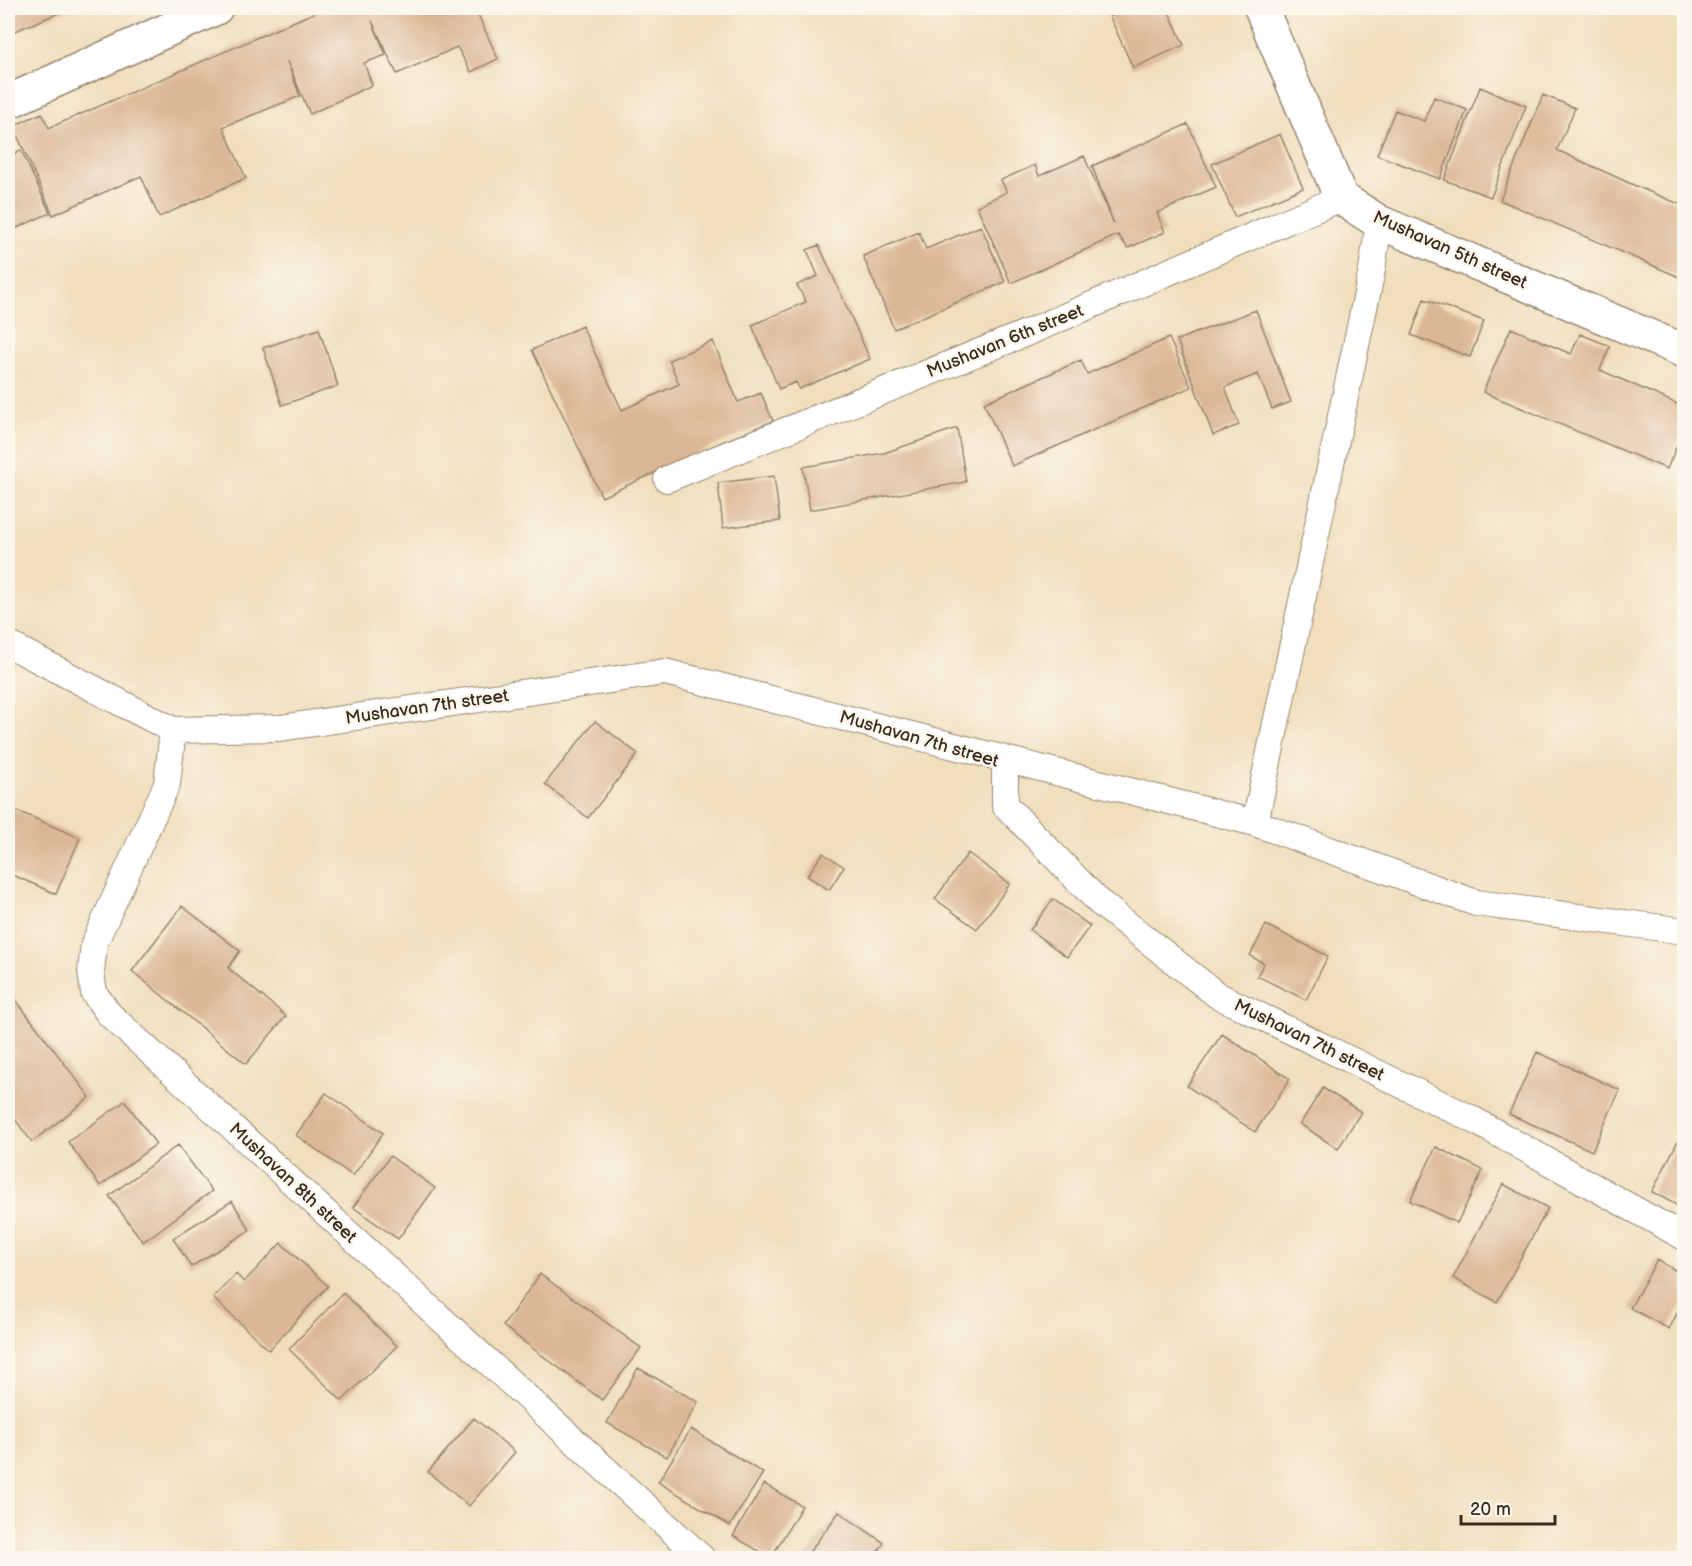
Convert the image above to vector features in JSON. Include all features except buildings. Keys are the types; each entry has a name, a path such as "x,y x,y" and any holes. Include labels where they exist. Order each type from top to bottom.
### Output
{"street":[{"path":"8,102 216,8"},
{"path":"1261,8 1341,198"},
{"name":"Mushavan 5th street","path":"1341,198 1379,222 1684,351"},
{"name":"Mushavan 6th street","path":"667,479 1031,331 1341,198"},
{"path":"1255,823 1372,270 1379,222"},
{"name":"Mushavan 7th street","path":"8,644 173,729 280,728 665,672 1005,759 1005,805 1099,902 1217,995 1470,1118 1684,1237"},
{"name":"Mushavan 8th street","path":"173,729 167,784 94,944 91,972 94,993 109,1014 702,1558"},
{"path":"1005,759 1255,823 1476,903 1684,931"}]}
